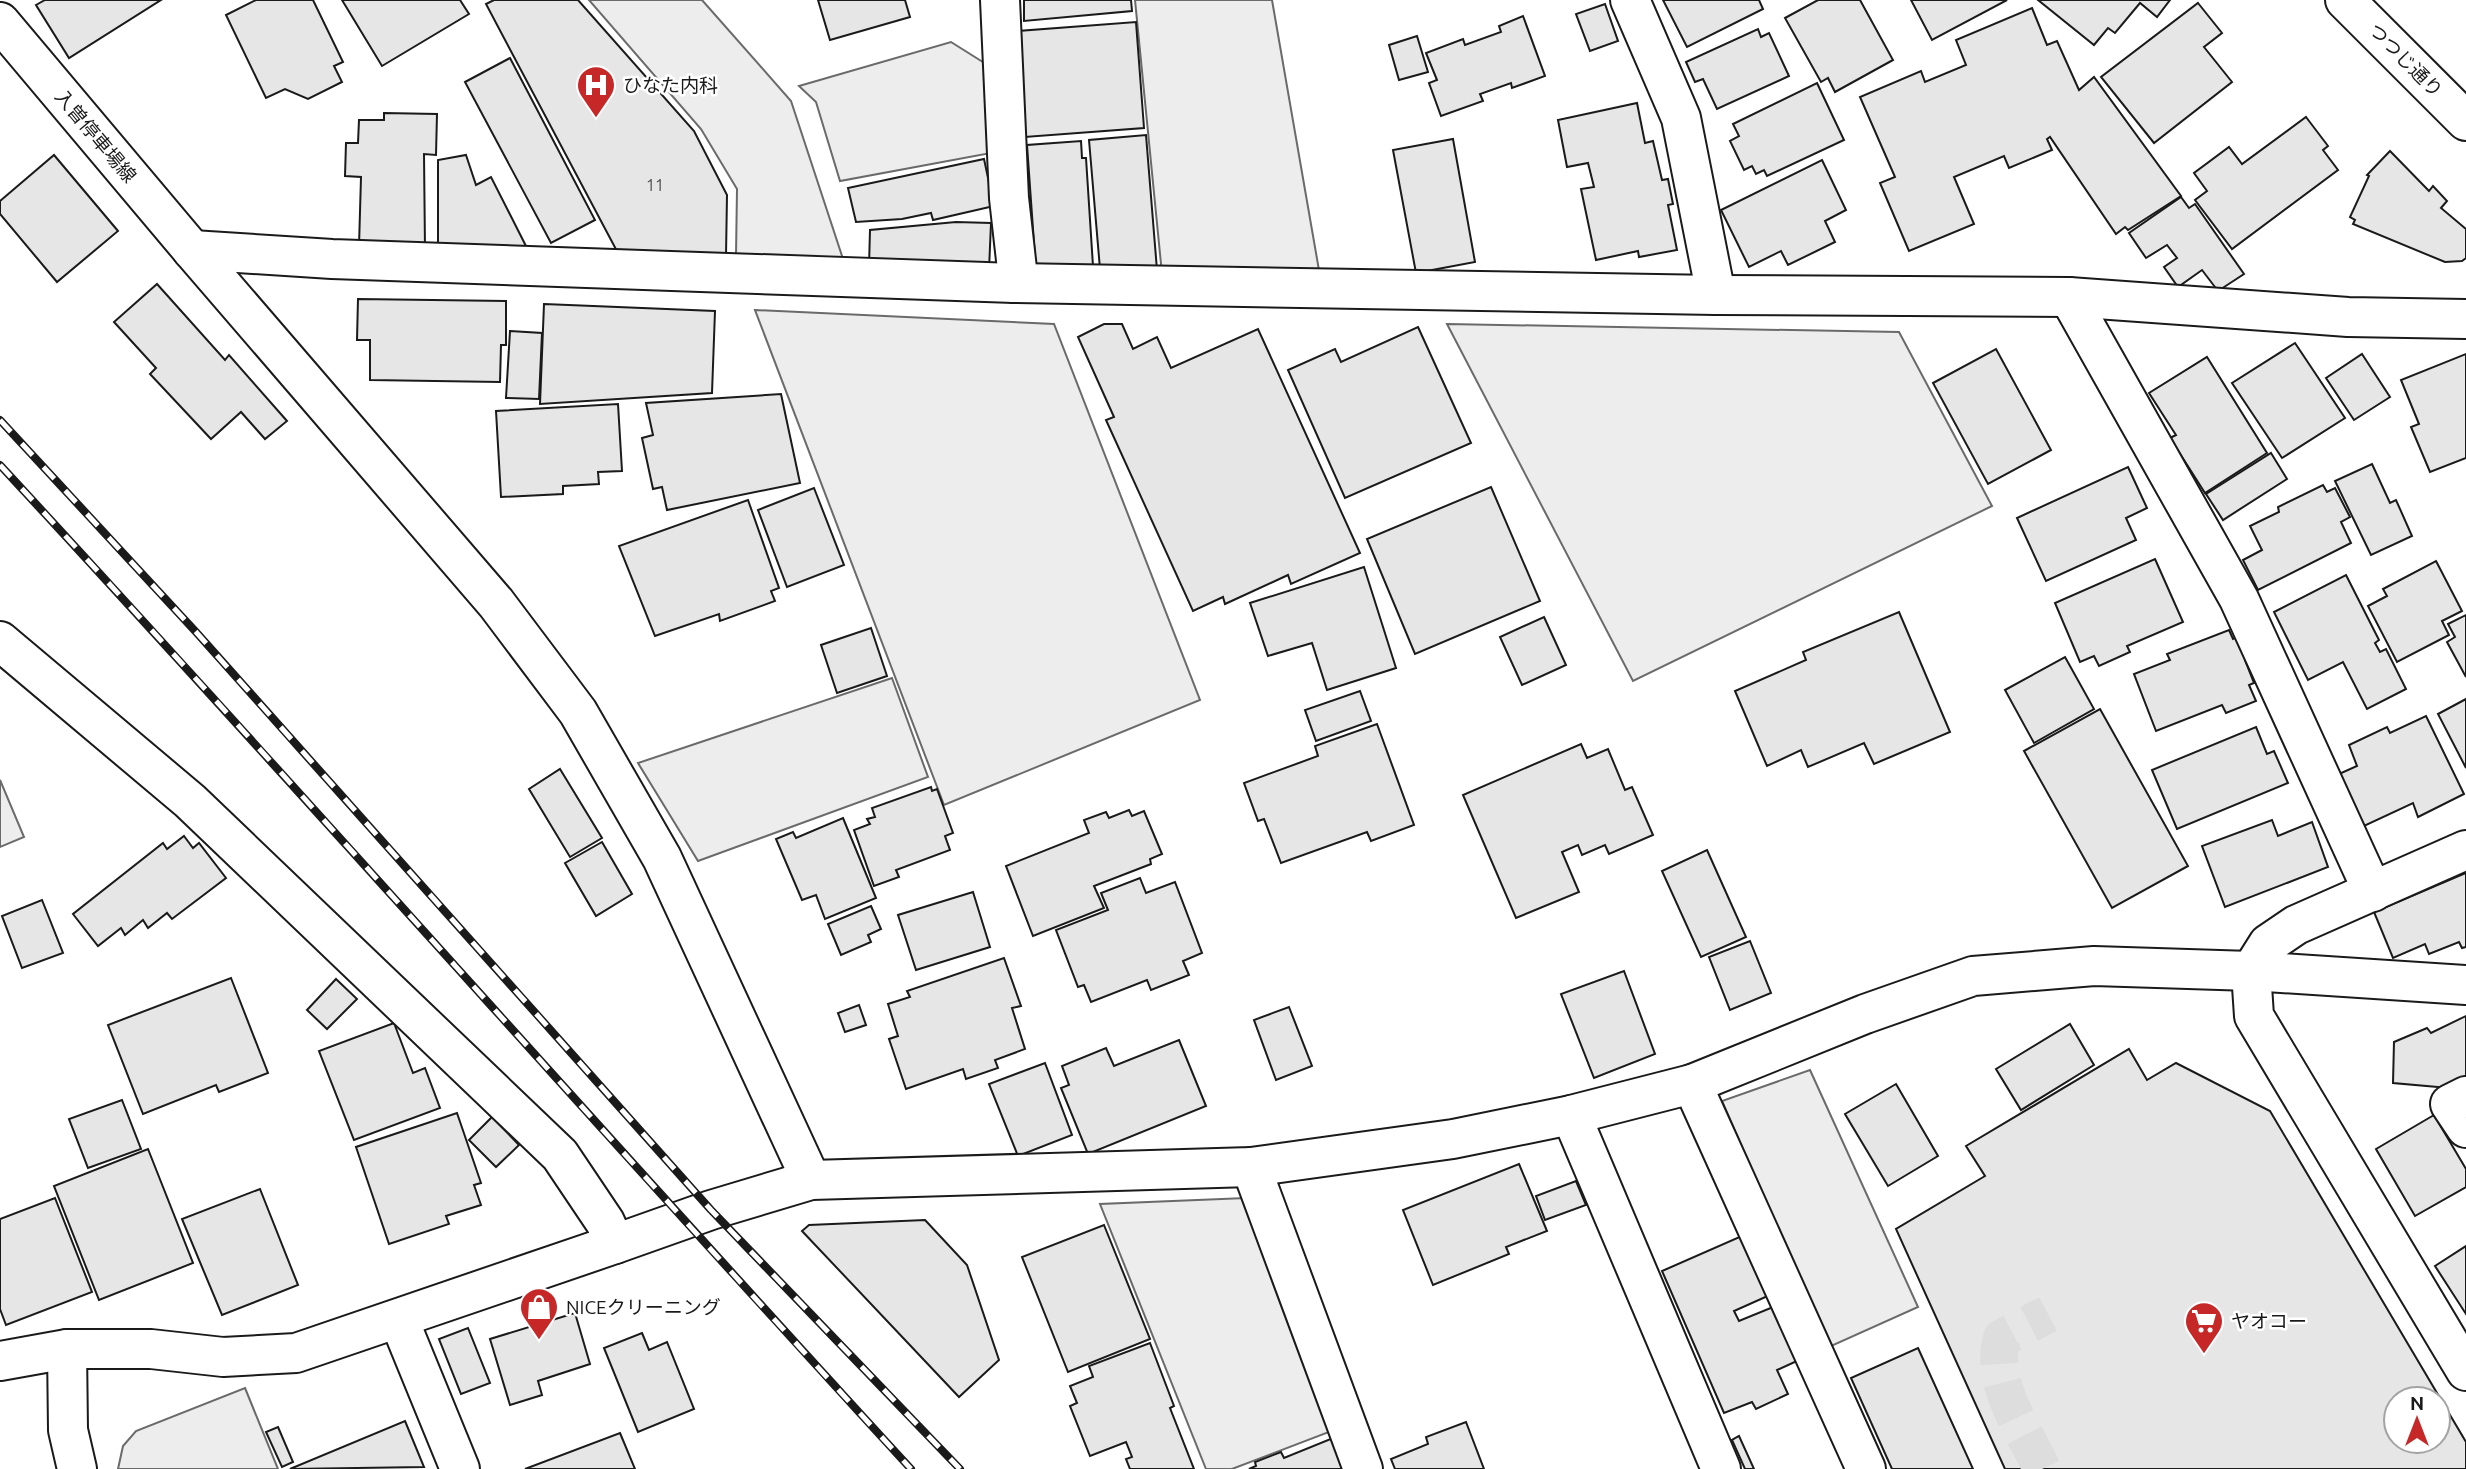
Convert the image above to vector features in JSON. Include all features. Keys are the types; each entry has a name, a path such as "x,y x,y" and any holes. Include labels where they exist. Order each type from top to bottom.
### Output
{"street":[{"path":"1000,0 1009,198 1017,269 1014,283"},
{"path":"1630,0 1681,118 1716,295"},
{"name":"つつじ通り","path":"2345,0 2466,121"},
{"name":"入曽停車場線","path":"0,22 496,603 578,712 662,858 811,1180"},
{"path":"192,250 332,259 1014,283 1716,295 2069,297 2348,317 2466,319"},
{"path":"2069,297 2239,599 2373,892"},
{"path":"0,641 190,801 561,1155 605,1222 615,1244"},
{"path":"2466,850 2296,925 2268,944 2251,971 2254,1016 2466,1371"},
{"path":"0,1361 67,1349 151,1349 223,1357 296,1353 399,1320 711,1210 811,1180 1251,1167 1453,1139 1571,1115 1692,1084 1865,1014 1973,976 2094,965 2251,971 2466,985"},
{"path":"1692,1084 1866,1469"},
{"path":"2466,1096 2450,1104 2466,1128"},
{"path":"1571,1115 1721,1469"},
{"path":"1251,1167 1363,1469"},
{"path":"399,1320 460,1469"},
{"path":"67,1349 68,1430 77,1469"}],"shaded area":[{"path":"589,0 702,0 791,101 844,262 736,255 737,189 701,129"},
{"path":"1135,0 1272,0 1320,276 1162,274"},
{"path":"951,42 986,64 991,153 840,181 816,102 799,86"},
{"path":"755,310 1054,324 1200,700 944,805"},
{"path":"1447,324 1899,332 1992,506 1633,681"},
{"path":"892,678 928,777 698,861 638,763"},
{"path":"0,780 24,837 0,847"},
{"path":"1810,1070 1918,1307 1829,1347 1722,1101"},
{"path":"1246,1198 1329,1432 1232,1469 1206,1469 1100,1204"},
{"path":"245,1388 278,1469 118,1469 123,1446 136,1431"}],"building":[{"path":"45,0 161,0 69,58 36,5"},
{"path":"256,0 313,0 343,62 334,66 342,82 308,99 285,89 266,98 226,15"},
{"path":"342,0 460,0 469,14 382,66"},
{"path":"494,0 578,0 694,131 727,195 726,256 619,255 486,4"},
{"path":"818,0 905,0 910,17 830,40"},
{"path":"1024,0 1131,0 1132,11 1024,21"},
{"path":"1663,0 1759,0 1763,9 1687,47"},
{"path":"1818,0 1860,0 1893,60 1835,92 1828,78 1821,82 1785,18"},
{"path":"1911,0 2007,0 1932,40"},
{"path":"2038,0 2170,0 2157,17 2140,3 2115,33 2108,28 2094,45"},
{"path":"2198,3 2222,33 2204,47 2232,82 2154,143 2101,77"},
{"path":"1605,4 1618,41 1590,51 1576,14"},
{"path":"2032,8 2047,45 2057,41 2079,90 2094,77 2181,196 2128,230 2125,227 2116,234 2050,137 2047,139 2052,150 2009,168 2004,156 1954,177 1974,224 1909,251 1880,183 1895,177 1860,97 1921,71 1925,82 1966,65 1956,40"},
{"path":"1523,16 1545,76 1512,88 1511,83 1480,94 1483,101 1441,116 1429,83 1437,80 1426,53 1463,39 1465,45 1501,32 1499,26"},
{"path":"1136,22 1144,128 1025,137 1018,31"},
{"path":"1758,29 1761,37 1769,33 1789,76 1717,109 1703,79 1695,82 1686,62"},
{"path":"1417,36 1428,72 1399,80 1389,45"},
{"path":"510,58 595,220 551,243 465,82"},
{"path":"1817,83 1844,140 1767,176 1764,170 1756,174 1752,166 1744,170 1730,141 1739,136 1733,124"},
{"path":"1637,103 1645,143 1653,141 1662,180 1668,179 1673,204 1668,205 1677,250 1639,257 1638,251 1596,260 1581,189 1594,187 1588,163 1567,167 1558,120"},
{"path":"384,113 437,114 436,155 424,154 425,248 359,246 361,177 345,176 346,143 358,143 359,120 384,120"},
{"path":"2306,117 2328,146 2323,150 2338,170 2232,249 2195,200 2207,191 2194,173 2229,147 2242,164"},
{"path":"1146,135 1157,270 1100,269 1089,140"},
{"path":"1453,139 1475,262 1416,273 1393,150"},
{"path":"1081,141 1082,158 1086,158 1093,266 1036,271 1027,145"},
{"path":"2390,151 2429,191 2433,186 2447,201 2441,208 2466,229 2466,258 2462,261 2445,262 2353,224 2355,220 2350,217 2369,176 2367,175"},
{"path":"54,155 118,231 57,282 0,214 0,201"},
{"path":"466,155 476,185 491,177 528,250 438,250 438,160"},
{"path":"984,159 994,206 933,220 931,213 902,219 856,222 848,188"},
{"path":"1822,160 1846,210 1825,221 1835,242 1788,265 1781,251 1749,267 1721,210"},
{"path":"2181,197 2189,208 2195,204 2244,274 2218,291 2202,270 2178,287 2164,267 2177,258 2167,245 2146,258 2129,233"},
{"path":"956,222 991,223 989,270 869,266 870,230"},
{"path":"157,284 225,360 229,355 287,421 265,439 241,412 211,439 150,374 156,368 114,322"},
{"path":"358,299 506,301 506,345 501,345 500,382 370,380 370,340 357,340"},
{"path":"544,304 715,311 712,393 540,404"},
{"path":"1104,324 1122,324 1133,349 1157,337 1171,368 1258,329 1360,553 1291,584 1288,575 1225,604 1223,597 1193,611 1106,420 1114,417 1078,337"},
{"path":"1418,327 1471,443 1345,498 1288,370 1335,349 1341,362"},
{"path":"510,331 542,333 539,399 506,398"},
{"path":"2295,343 2345,418 2282,458 2232,383"},
{"path":"1996,349 2051,450 1988,484 1933,383"},
{"path":"2362,354 2390,397 2354,420 2326,378"},
{"path":"2466,354 2466,458 2430,472 2411,427 2419,424 2401,380"},
{"path":"2207,357 2267,453 2205,493 2170,438 2176,435 2149,393"},
{"path":"781,394 800,483 667,510 662,487 653,489 642,438 653,435 646,403"},
{"path":"618,404 622,471 598,472 599,484 563,486 563,494 501,497 496,411"},
{"path":"2271,453 2287,479 2223,520 2206,494"},
{"path":"2372,464 2390,503 2396,500 2412,536 2371,555 2335,481"},
{"path":"2128,467 2147,508 2126,518 2136,540 2046,581 2017,518"},
{"path":"2323,485 2327,492 2335,488 2350,517 2341,522 2351,543 2258,590 2243,560 2262,550 2250,526 2279,512 2278,507"},
{"path":"1491,487 1540,601 1415,654 1367,539"},
{"path":"814,488 844,565 787,587 758,510"},
{"path":"748,500 779,588 771,591 775,601 720,621 719,614 655,636 619,546"},
{"path":"2155,559 2183,622 2127,646 2130,652 2099,666 2094,656 2080,662 2055,603"},
{"path":"2436,561 2462,611 2442,621 2449,635 2397,662 2368,606 2387,596 2383,589"},
{"path":"1364,567 1396,668 1327,690 1312,643 1268,656 1250,603"},
{"path":"2346,575 2379,640 2375,643 2380,652 2386,649 2406,689 2367,709 2343,662 2308,680 2274,612"},
{"path":"1899,612 1950,732 1874,764 1864,743 1808,767 1801,750 1767,766 1735,691 1806,660 1803,652"},
{"path":"2466,615 2466,677 2447,642 2455,637 2448,624"},
{"path":"1544,617 1566,665 1522,685 1500,637"},
{"path":"871,628 887,676 837,693 821,645"},
{"path":"2229,630 2233,639 2242,635 2251,658 2245,660 2254,683 2249,685 2256,701 2226,713 2222,705 2156,731 2134,674 2170,660 2167,654"},
{"path":"2065,657 2094,709 2034,743 2005,690"},
{"path":"1360,691 1371,721 1316,741 1305,710"},
{"path":"2466,699 2466,768 2438,714"},
{"path":"2100,709 2188,866 2112,908 2024,751"},
{"path":"2426,716 2464,794 2418,817 2413,803 2364,826 2339,774 2357,766 2349,745 2387,727 2390,733"},
{"path":"1377,724 1414,825 1371,841 1367,832 1281,863 1264,819 1258,821 1244,783 1318,756 1315,746"},
{"path":"2256,727 2267,754 2274,751 2288,783 2177,829 2152,770"},
{"path":"1581,744 1587,758 1608,749 1625,790 1632,787 1653,835 1609,854 1605,845 1582,855 1578,845 1562,852 1579,892 1516,918 1463,795"},
{"path":"560,769 602,838 570,857 529,789"},
{"path":"931,787 932,791 937,789 953,833 945,836 950,850 896,870 899,877 874,886 854,830 870,824 867,819 875,817 872,808"},
{"path":"1129,810 1132,816 1144,811 1162,854 1150,859 1151,864 1094,886 1104,908 1033,936 1006,866 1089,833 1084,820 1106,812 1109,818"},
{"path":"843,818 876,898 825,919 816,895 802,900 776,839 793,832 796,838"},
{"path":"2272,820 2278,836 2312,822 2328,867 2225,907 2202,846"},
{"path":"184,836 193,848 199,843 226,878 172,919 167,913 148,928 143,920 125,935 121,928 98,946 73,914 163,843 167,849"},
{"path":"602,842 632,894 596,916 565,863"},
{"path":"1707,850 1746,937 1701,957 1662,871"},
{"path":"2466,873 2466,947 2462,948 2459,942 2429,954 2425,944 2393,958 2374,912"},
{"path":"1140,878 1146,893 1175,882 1202,953 1183,961 1189,975 1151,990 1147,980 1091,1002 1084,985 1078,987 1056,930 1108,910 1101,893"},
{"path":"973,892 990,947 916,970 898,915"},
{"path":"42,900 63,953 22,968 2,916"},
{"path":"871,906 881,929 868,935 871,942 841,955 828,924"},
{"path":"1750,941 1771,993 1730,1010 1709,957"},
{"path":"1004,958 1021,1006 1012,1008 1025,1049 995,1060 998,1068 966,1079 963,1069 906,1089 889,1039 898,1036 888,1004 910,997 907,991"},
{"path":"1624,971 1655,1054 1594,1078 1561,994"},
{"path":"231,978 268,1073 219,1092 216,1085 143,1114 108,1025"},
{"path":"336,979 357,999 327,1029 307,1010"},
{"path":"859,1005 866,1025 845,1032 838,1013"},
{"path":"1289,1007 1312,1066 1276,1080 1254,1020"},
{"path":"2466,1016 2466,1080 2449,1088 2393,1083 2394,1042 2427,1028 2431,1033"},
{"path":"394,1023 413,1073 425,1068 440,1108 354,1140 319,1051"},
{"path":"2070,1024 2094,1065 2021,1110 1996,1069"},
{"path":"1179,1040 1206,1106 1088,1154 1061,1088 1069,1085 1062,1066 1106,1048 1114,1066"},
{"path":"2129,1049 2147,1080 2176,1063 2270,1111 2432,1385 2382,1385 2382,1455 2452,1455 2452,1418 2466,1442 2466,1469 2005,1469 1896,1229 1985,1176 1966,1146"},
{"path":"1045,1063 1072,1135 1018,1156 989,1084"},
{"path":"1896,1084 1938,1156 1888,1186 1845,1114"},
{"path":"122,1100 141,1149 88,1168 69,1119"},
{"path":"457,1113 481,1183 474,1185 481,1205 446,1216 449,1224 389,1244 356,1147"},
{"path":"2434,1115 2466,1169 2466,1187 2415,1216 2376,1149"},
{"path":"492,1117 519,1145 496,1167 469,1140"},
{"path":"148,1149 193,1263 99,1300 54,1186"},
{"path":"1519,1164 1547,1231 1506,1247 1509,1254 1433,1285 1403,1210"},
{"path":"1576,1181 1586,1205 1545,1220 1536,1196"},
{"path":"260,1189 298,1285 222,1315 182,1219"},
{"path":"55,1198 92,1292 6,1325 0,1309 0,1219"},
{"path":"925,1220 967,1265 999,1360 959,1397 802,1231 809,1225"},
{"path":"1104,1225 1150,1339 1068,1372 1022,1257"},
{"path":"1744,1235 1770,1295 1734,1311 1739,1321 1773,1307 1797,1361 1777,1370 1788,1394 1756,1409 1752,1402 1724,1413 1662,1271"},
{"path":"2466,1246 2466,1314 2435,1266"},
{"path":"575,1313 590,1364 538,1381 542,1395 510,1405 490,1339"},
{"path":"468,1328 490,1383 461,1394 439,1339"},
{"path":"642,1333 649,1350 667,1342 694,1409 638,1432 604,1348"},
{"path":"1150,1343 1174,1406 1170,1408 1194,1469 1130,1469 1126,1459 1132,1457 1126,1442 1090,1456 1070,1406 1077,1403 1070,1386 1093,1377 1089,1366"},
{"path":"1918,1348 1973,1469 1892,1469 1851,1378"},
{"path":"405,1421 424,1467 290,1469"},
{"path":"1466,1422 1484,1469 1395,1469 1391,1459 1428,1444 1426,1437"},
{"path":"278,1427 293,1462 282,1467 266,1432"},
{"path":"620,1433 635,1469 525,1469"},
{"path":"1739,1436 1754,1469 1745,1469 1732,1440"},
{"path":"1333,1438 1345,1469 1249,1469 1256,1466 1255,1462 1281,1452 1284,1458"}],"tunnel":[{"path":"2042,1469 2010,1406 2000,1372 1999,1355 2002,1338 2048,1314"}],"railway":[{"path":"0,420 196,632 711,1210 960,1469"},
{"path":"0,465 911,1469"}],"place":[{"name":"ひなた内科","path":"596,119"},
{"name":"NICEクリーニング","path":"539,1341"},
{"name":"ヤオコー","path":"2204,1355"}]}
